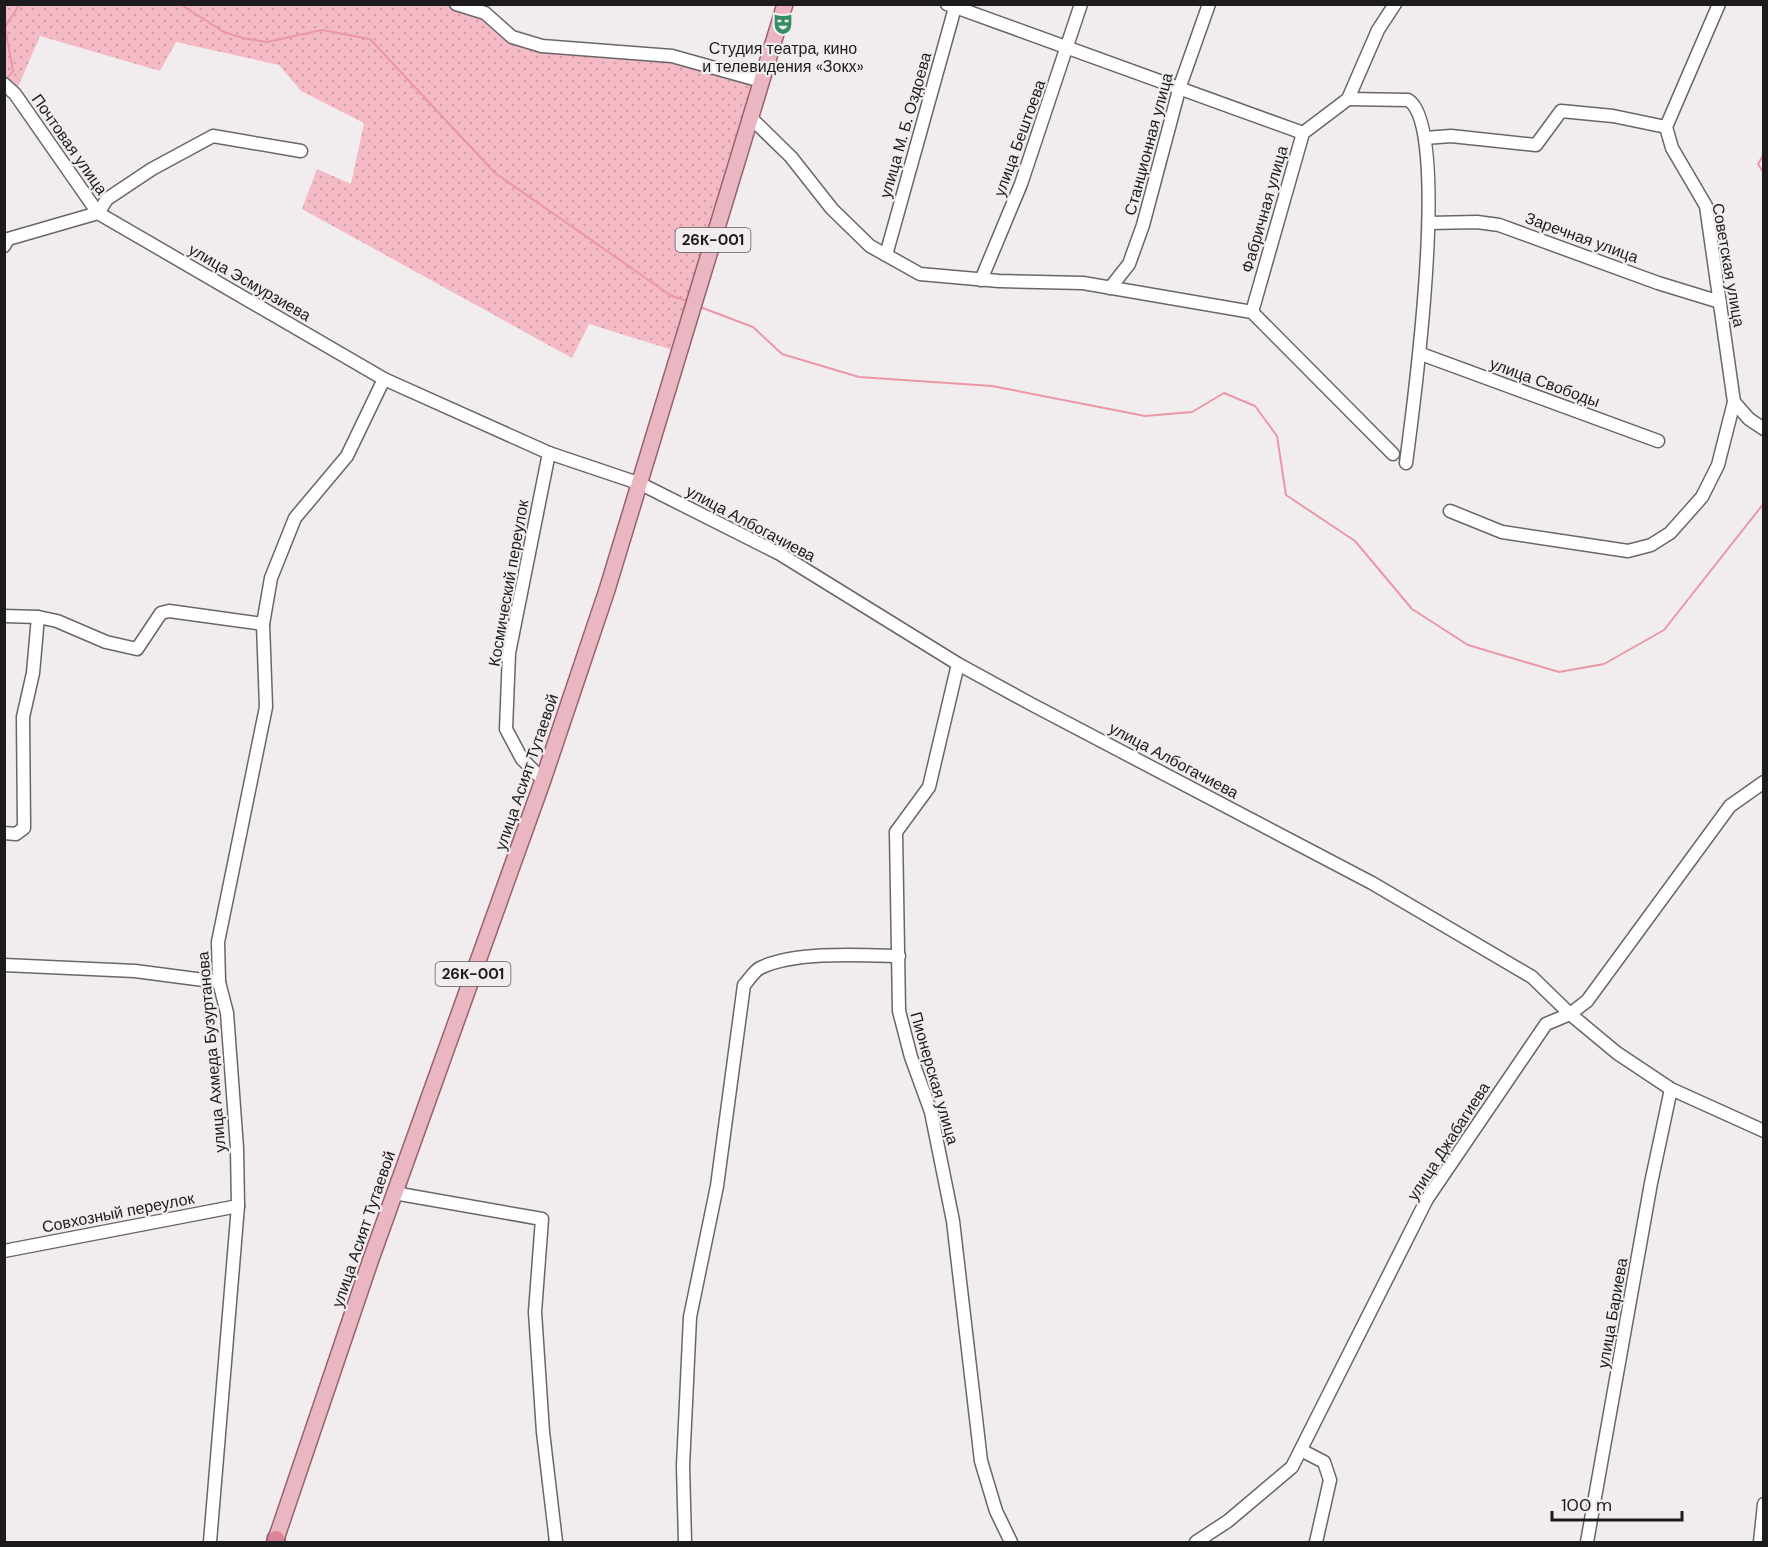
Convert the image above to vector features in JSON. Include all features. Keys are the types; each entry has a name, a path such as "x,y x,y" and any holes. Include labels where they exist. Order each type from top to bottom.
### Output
{"main road":[{"name":"улица Асият Тутаевой","path":"276,1542 394,1193 543,780 641,484 785,4"}],"street":[{"path":"456,4 487,9 512,37 543,46 672,56 761,81"},
{"name":"улица Бештоева","path":"981,280 1021,184 1068,49 1081,4"},
{"name":"Станционная улица","path":"1110,288 1129,264 1136,245 1180,86 1209,4"},
{"name":"Фабричная улица","path":"1252,312 1303,133 1348,99 1378,30 1395,4"},
{"path":"1425,138 1451,136 1536,145 1561,111 1622,117 1666,127 1719,4"},
{"path":"952,5 1068,49 1180,86 1213,103 1303,133"},
{"name":"улица М. Б. Оздоева","path":"886,255 952,5"},
{"name":"Почтовая улица","path":"4,84 15,94 98,213 107,199 152,169 213,136 301,151"},
{"path":"1348,99 1410,101 1421,114 1425,138 1429,223 1420,354 1406,463"},
{"path":"750,117 792,157 832,209 870,246 920,274 981,280 1083,283 1252,312 1393,454"},
{"name":"Советская улица","path":"1666,127 1672,148 1706,206 1734,402"},
{"path":"6,242 98,213"},
{"name":"улица Эсмурзиева","path":"98,213 384,379 549,453"},
{"name":"Заречная улица","path":"1429,223 1477,222 1498,225 1658,283 1720,302"},
{"name":"улица Свободы","path":"1420,354 1658,441"},
{"name":"улица Ахмеда Бузуртанова","path":"210,1542 238,1206 237,1148 227,1013 219,982 218,942 266,707 263,624 272,578 295,518 347,456 384,379"},
{"path":"1734,402 1749,419 1764,429"},
{"path":"1450,511 1502,532 1628,551 1651,545 1670,533 1702,498 1718,465 1734,402"},
{"name":"улица Албогачиева","path":"549,453 641,484 780,554 958,663 1372,883 1532,977 1570,1014 1617,1053 1671,1089 1764,1131"},
{"name":"Космический переулок","path":"543,780 522,759 506,729 509,653 549,453"},
{"path":"4,616 38,616 57,621 106,642 138,649 161,613 169,611 263,624"},
{"path":"4,833 16,834 24,828 22,717 33,673 38,616"},
{"name":"Пионерская улица","path":"958,663 929,787 896,832 899,1011 911,1057 931,1112 953,1221 981,1461 996,1511 1011,1542"},
{"name":"улица Джабагиева","path":"1197,1542 1228,1521 1292,1467 1427,1199 1546,1024 1570,1014 1587,1001 1730,806 1764,782"},
{"path":"685,1542 684,1466 690,1317 717,1186 744,985 759,969 788,961 836,955 899,956"},
{"path":"4,965 135,971 219,982"},
{"name":"улица Бариева","path":"1587,1542 1651,1183 1671,1089"},
{"path":"394,1193 542,1219 535,1312 543,1432 556,1542"},
{"name":"Совхозный переулок","path":"4,1251 238,1206"},
{"path":"1301,1450 1324,1462 1330,1480 1316,1542"},
{"path":"1760,1542 1764,1504"}],"shaded area":[{"path":"4,5 456,5 485,13 512,37 672,56 761,81 679,352 589,324 572,358 302,209 317,169 351,184 364,123 301,91 279,65 176,42 160,71 40,36 15,94 5,84"}],"waterway":[{"path":"6,80 13,71 5,27 20,4"},
{"path":"180,4 224,32 243,38 267,42 322,30 370,39 495,173 670,295 689,302"},
{"path":"1764,154 1758,164 1764,173"},
{"path":"700,307 753,327 782,354 859,377 992,386 1145,416 1192,412 1224,393 1255,406 1277,436 1286,495 1355,541 1412,609 1468,645 1559,672 1604,664 1664,630 1764,503"}],"place":[{"name":"Студия театра, кино и телевидения «Зокх»","path":"783,24"}]}
